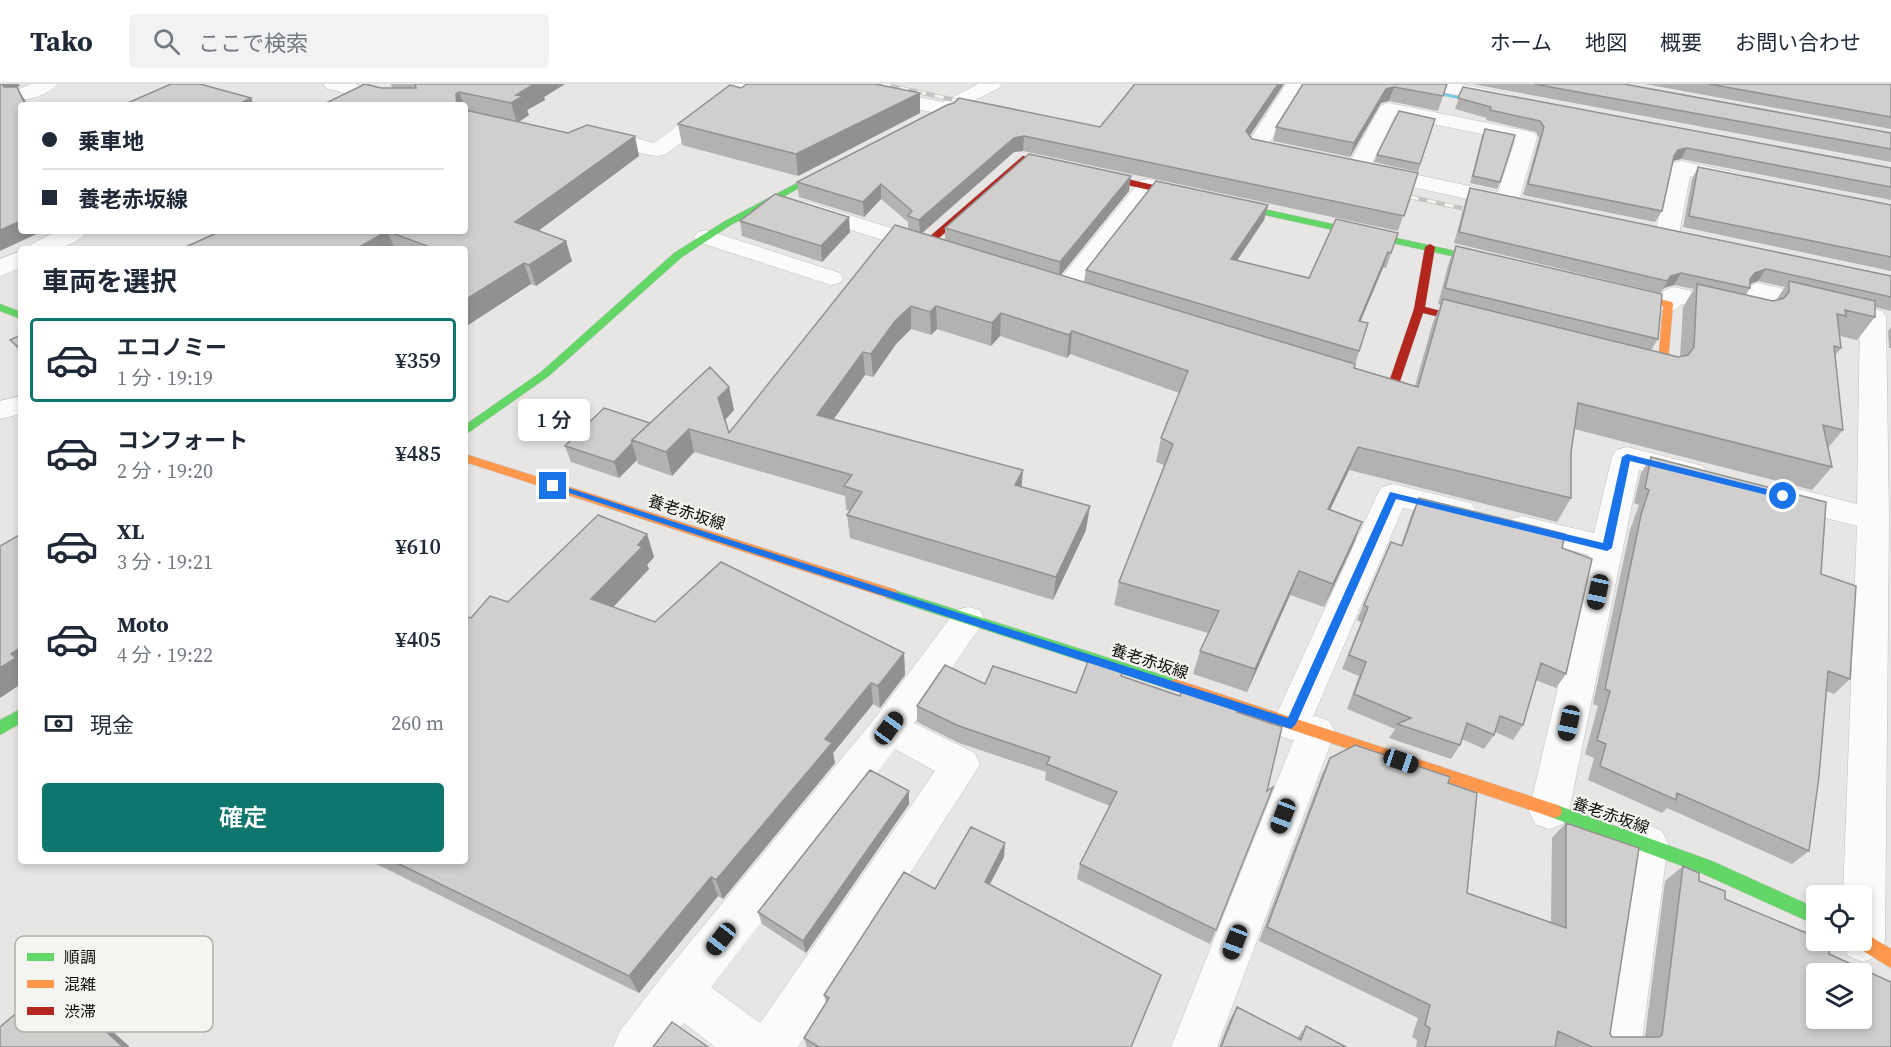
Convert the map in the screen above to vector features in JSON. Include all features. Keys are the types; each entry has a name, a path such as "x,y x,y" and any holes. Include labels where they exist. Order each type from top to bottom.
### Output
{"street":[{"path":"21,95 48,84"},
{"path":"333,84 362,87 404,102"},
{"path":"574,144 596,133 657,150 748,84"},
{"path":"823,84 946,109"},
{"path":"926,119 992,84"},
{"path":"1296,84 1256,147 1564,213"},
{"path":"1443,85 1518,101"},
{"path":"333,102 362,87"},
{"path":"1358,168 1389,110 1527,137 1507,201"},
{"path":"468,429 545,374 678,255 706,237 855,156"},
{"path":"924,246 1023,159 1509,266"},
{"path":"1667,234 1681,168 1762,184"},
{"path":"1065,289 1148,186"},
{"path":"775,199 968,259"},
{"path":"1644,229 1689,239"},
{"path":"46,246 69,234"},
{"path":"706,237 831,278"},
{"path":"1347,376 1392,390 1419,309 1430,247"},
{"path":"0,269 18,260"},
{"path":"1600,288 1668,304"},
{"path":"1628,361 1663,370 1668,304 1674,295 1758,314 1758,291 1882,319 1873,519 1872,947"},
{"path":"0,307 18,315"},
{"path":"1419,309 1489,326"},
{"path":"0,410 18,406"},
{"path":"1550,811 1627,457 1716,479"},
{"name":"養老赤坂線","path":"468,459 1303,728 1648,844 1760,888 1806,912"},
{"path":"1750,488 1873,519"},
{"path":"1194,1047 1303,728 1393,495 1607,548"},
{"path":"636,1047 889,728 968,620"},
{"path":"0,728 18,717"},
{"path":"771,1047 961,765 889,728"},
{"path":"1618,1047 1648,844"},
{"path":"679,991 753,1047"}],"building":[{"path":"0,84 2,84 4,87 17,87 24,102 18,102 18,222 0,230"},
{"path":"171,84 200,84 251,98 243,102 130,102"},
{"path":"365,84 381,88 416,88 415,84 534,84 516,95 523,96 511,103 459,92 456,94 457,102 328,102"},
{"path":"747,84 875,84 920,93 796,154 678,124 730,85 741,88"},
{"path":"1135,84 1278,84 1246,131 1252,139 1418,173 1404,216 1024,136 1014,138 919,220 908,216 912,211 881,184 863,202 797,182 954,103 959,98 1100,127"},
{"path":"1303,84 1447,84 1443,96 1394,87 1386,89 1354,143 1276,127"},
{"path":"1534,84 1624,84 1891,133 1891,149"},
{"path":"1709,84 1891,84 1891,117"},
{"path":"1463,87 1891,168 1891,187 1687,148 1678,150 1674,156 1662,211 1528,184 1544,127 1540,121 1490,110 1491,107 1458,98"},
{"path":"468,111 568,133 587,125 635,136 515,222 566,241 529,265 524,263 468,298 468,246 427,246 395,234 468,234"},
{"path":"1399,111 1435,119 1420,164 1377,155"},
{"path":"1485,129 1515,135 1500,182 1473,176"},
{"path":"1029,154 1131,176 1060,262 945,228"},
{"path":"1698,167 1891,205 1891,257 1689,216"},
{"path":"1156,181 1268,205 1231,259 1309,278 1336,219 1398,233 1359,321 1368,323 1359,351 1086,270"},
{"path":"1470,188 1891,276 1891,297 1766,269 1755,273 1750,279 1750,288 1681,273 1671,276 1667,281 1459,232"},
{"path":"775,194 849,217 821,246 740,221"},
{"path":"895,225 1355,364 1354,368 1418,387 1443,299 1678,357 1688,355 1694,347 1697,284 1773,301 1784,298 1789,292 1789,281 1875,301 1875,317 1845,310 1846,316 1837,314 1841,348 1834,346 1843,430 1823,425 1832,467 1578,403 1571,453 1571,498 1358,447 1328,509 1362,522 1333,584 1299,571 1255,669 1200,651 1219,611 1119,582 1173,444 1161,438 1188,371 1072,331 1069,335 1001,313 992,323 936,306 930,312 911,306 895,321 871,354 863,352 817,415 1023,470 1015,485 1090,506 1056,577 847,515 862,492 844,486 852,475 689,429 666,452 632,440 710,367 729,387 718,398 729,433"},
{"path":"214,234 382,234 361,246 188,246"},
{"path":"1456,246 1662,294 1658,339 1445,288"},
{"path":"18,336 18,347 10,340"},
{"path":"604,408 650,423 614,462 565,446"},
{"path":"1651,457 1826,502 1821,574 1856,586 1850,679 1828,671 1819,776 1809,851 1677,793 1676,800 1600,766 1606,744 1597,740 1610,691 1605,689 1641,515 1649,490 1645,488"},
{"path":"1419,498 1565,534 1562,548 1592,559 1566,674 1541,663 1523,725 1500,716 1494,735 1467,723 1460,745 1397,724 1411,718 1354,694 1366,662 1349,655 1368,607 1364,605 1391,542 1402,546"},
{"path":"598,515 647,534 638,545 642,547 591,599 655,622 721,562 904,653 878,686 871,683 825,739 832,743 716,880 711,877 629,976 399,864 468,864 468,617 471,618 490,596 508,602"},
{"path":"18,536 18,649 11,654 16,658 0,668 0,546"},
{"path":"1089,659 1123,669 1121,676 1180,696 1183,689 1239,707 1237,712 1282,727 1267,791 1273,787 1216,930 1080,864 1117,792 1047,764 1050,757 959,726 917,706 945,665 985,684 993,666 1076,693"},
{"path":"1355,745 1450,777 1448,783 1477,793 1467,893 1566,928 1566,823 1639,848 1610,1034 1612,1037 1659,1037 1662,1035 1683,866 1699,873 1699,881 1725,891 1725,899 1806,933 1806,951 1829,951 1829,954 1849,963 1806,963 1806,1029 1872,1029 1872,973 1891,982 1891,1047 1592,1047 1558,1031 1555,1047 1425,1047 1430,1028 1425,1025 1430,1005 1267,927 1330,758"},
{"path":"870,770 909,791 803,941 758,912"},
{"path":"971,827 1005,843 985,882 1161,975 1131,1047 819,1047 804,1038 829,998 824,995 904,872 935,889"},
{"path":"1237,1007 1301,1040 1306,1026 1346,1047 1221,1047"},
{"path":"15,1014 15,1032 106,1032 123,1047 0,1047 0,1027"},
{"path":"672,1022 708,1047 653,1047"}],"waterway":[{"path":"1429,91 1474,100"}],"railway":[{"path":"882,84 973,104"},
{"path":"1392,193 1480,212"}],"traffic: fast":[{"path":"468,429 545,374 678,255 728,223 838,165"},
{"path":"1154,188 1497,263"},
{"path":"0,307 18,315"},
{"path":"891,594 1175,685"},
{"path":"0,728 18,717"},
{"path":"1554,811 1706,867 1806,912"}],"traffic: slow":[{"path":"1617,292 1668,304 1663,370 1636,363"},
{"path":"468,459 891,594"},
{"path":"1175,685 1554,811"},
{"path":"1872,947 1891,959"}],"traffic: jam":[{"path":"953,255 924,246 1023,159 1154,188"},
{"path":"1357,379 1392,390 1419,309 1430,247"},
{"path":"1419,309 1481,324"}],"route":[{"path":"553,486 1291,724 1393,495 1607,548 1627,457 1783,496"}]}
